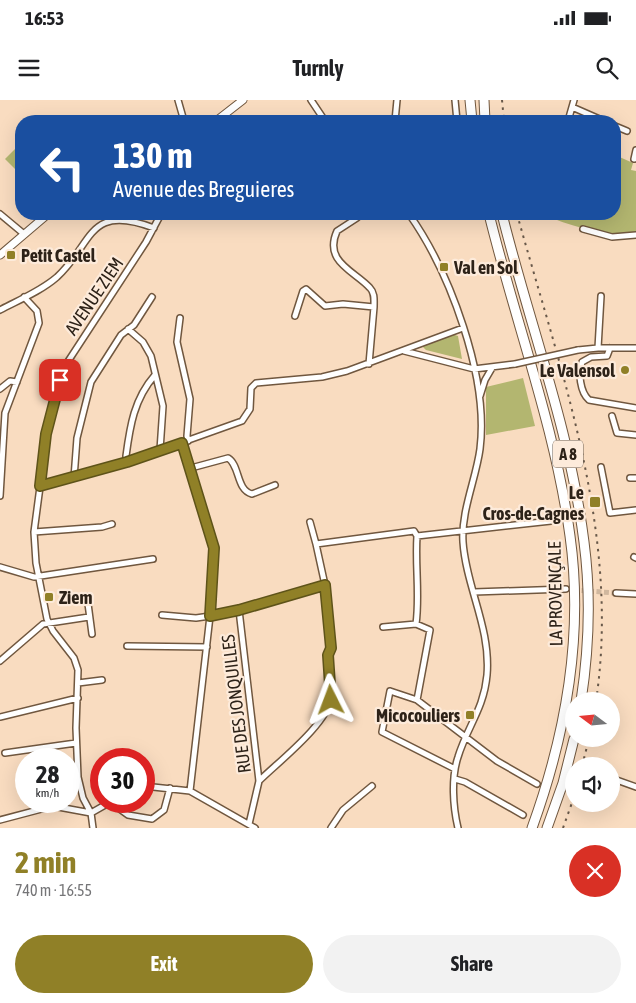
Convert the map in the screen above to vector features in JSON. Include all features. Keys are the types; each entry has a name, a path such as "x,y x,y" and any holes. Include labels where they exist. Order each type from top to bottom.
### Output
{"highway":[{"path":"470,100 471,115"},
{"path":"484,100 485,115"},
{"name":"LA PROVENÇALE","path":"491,220 562,488 573,569 574,631 568,698 557,752 532,828"},
{"name":"LA PROVENÇALE","path":"504,220 565,443 581,521 587,566 588,612 587,650 582,692"},
{"path":"547,828 572,748"}],"street":[{"path":"178,100 182,115"},
{"path":"224,115 244,100"},
{"path":"311,100 321,115"},
{"path":"396,115 398,100"},
{"path":"455,100 456,115"},
{"path":"570,115 574,100"},
{"path":"572,107 590,115"},
{"path":"621,128 627,131"},
{"path":"634,159 636,150"},
{"path":"0,214 24,234"},
{"path":"0,255 41,220"},
{"path":"0,310 55,278 86,237 100,226 123,220 154,228"},
{"name":"AVENUE ZIEM","path":"90,811 83,798 78,777 76,743 78,670 74,658 49,622 35,554 34,532 50,417 65,366 157,220"},
{"path":"353,220 337,231 334,243 336,257 357,278 371,288 374,295 369,364"},
{"path":"412,220 438,264 463,328 480,399 480,449 462,532 463,548 486,642 487,674 478,712 458,756 455,769 455,808 458,828"},
{"path":"583,229 612,237 636,235"},
{"path":"295,316 303,292 306,289 328,308 343,304 374,307"},
{"path":"598,348 601,296"},
{"path":"0,496 4,421 10,396 39,323 37,311 24,297"},
{"path":"74,478 77,438 89,386 128,328 134,325 152,297"},
{"path":"180,318 177,342 190,399 185,442 190,468 214,548 207,647 190,792"},
{"path":"128,328 147,346 155,375 163,406 160,450"},
{"path":"40,486 127,462 244,420 250,409 250,392 253,385 322,377 369,364 463,328"},
{"path":"610,348 607,356 591,357 582,362 579,372 585,395 589,400 636,408"},
{"path":"403,350 474,369 515,364 578,350 636,348"},
{"path":"480,399 485,380 492,368"},
{"path":"127,462 126,456 136,405 155,375"},
{"path":"0,388 10,381 17,382"},
{"path":"612,416 617,433 636,435"},
{"path":"190,468 221,458 228,458 232,461 243,488 248,493 252,494 275,485"},
{"path":"601,467 610,513 636,510"},
{"path":"417,536 551,521"},
{"path":"259,781 318,724 331,700 328,655 331,648 325,585 310,522"},
{"path":"34,532 102,527 112,524"},
{"path":"316,544 414,531 417,536 415,566 419,606 416,624"},
{"path":"0,567 28,576 39,576 153,558"},
{"path":"162,615 196,618 210,616 239,610 325,585"},
{"path":"474,592 566,589"},
{"path":"616,593 636,594"},
{"path":"87,596 92,634"},
{"name":"RUE DES JONQUILLES","path":"239,610 259,781 252,826"},
{"path":"0,661 43,624 89,616"},
{"path":"382,627 416,624 430,630 417,700"},
{"path":"127,646 207,647"},
{"path":"78,683 102,680"},
{"path":"455,769 382,732 390,691 417,700 497,762 537,784"},
{"path":"0,717 78,698"},
{"path":"5,753 76,743"},
{"path":"455,779 465,782 523,815"},
{"path":"620,781 636,787"},
{"path":"331,828 343,810 372,786"},
{"path":"155,787 190,792 252,826"},
{"path":"125,813 152,819 164,810 170,788"},
{"path":"0,820 53,806 90,813"},
{"name":"AVENUE ZIEM","path":"91,813 93,828"}],"green space":[{"path":"15,149 15,169 5,159"},
{"path":"621,158 633,163 631,170 636,171 636,234 612,234 588,230 557,220 621,220"},
{"path":"452,334 458,336 462,359 426,350 421,345"},
{"path":"523,378 535,426 486,435 486,387"}],"tunnel":[{"path":"574,590 616,593"}],"railway":[{"path":"502,100 503,115"},
{"path":"519,220 568,394 594,515 600,577 602,639 597,692"},
{"path":"584,757 587,748"},
{"path":"563,828 569,812"}],"place":[{"name":"Petit Castel","path":"11,255"},
{"name":"Val en Sol","path":"444,267"},
{"name":"Le Valensol","path":"625,370"},
{"name":"Le Cros-de-Cagnes","path":"595,502"},
{"name":"Ziem","path":"49,597"},
{"name":"Micocouliers","path":"470,715"}],"route":[{"path":"60,380 46,434 40,486 46,486 127,462 182,443 214,548 215,563 210,616 239,610 325,585 331,648 328,655 331,700"}]}
